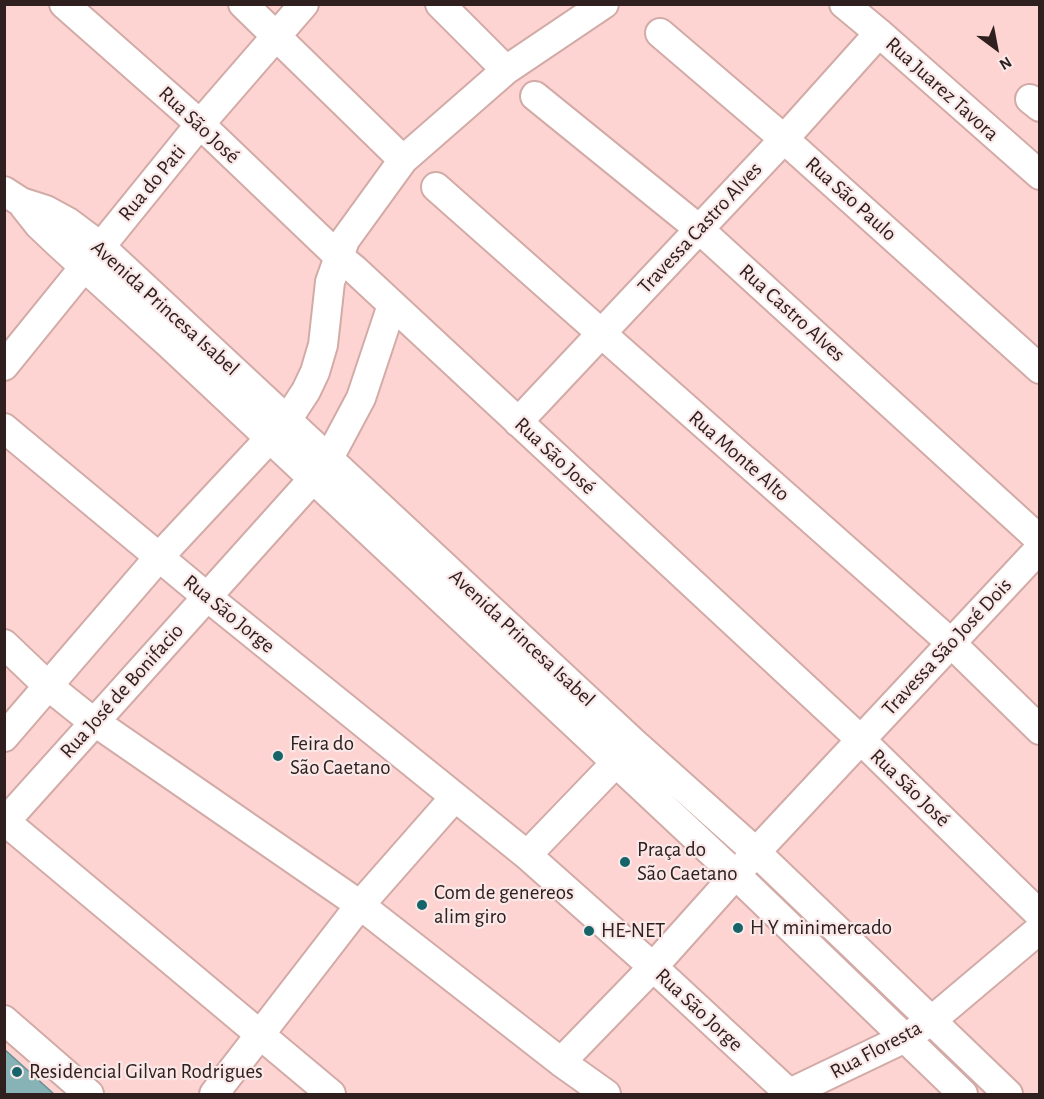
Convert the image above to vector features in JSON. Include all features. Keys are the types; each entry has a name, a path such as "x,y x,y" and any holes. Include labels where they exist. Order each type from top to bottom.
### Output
{"street":[{"name":"Rua São José","path":"64,4 200,124 345,262 861,740 1040,915"},
{"path":"243,4 403,160"},
{"name":"Rua do Pati","path":"4,366 200,124 278,37 304,4"},
{"path":"440,4 506,70"},
{"name":"Rua José de Bonifacio","path":"5,823 88,717 201,591 298,449 306,392 323,345 330,282 345,262 345,240 403,160 506,70 604,4"},
{"name":"Rua Juarez Tavora","path":"844,4 1040,175"},
{"name":"Rua São Paulo","path":"660,33 784,139 1040,369"},
{"name":"Travessa Castro Alves","path":"518,422 784,139 879,33"},
{"name":"Rua Castro Alves","path":"535,96 699,229 1040,540"},
{"name":"Rua Monte Alto","path":"436,187 950,642 1040,730"},
{"name":"Avenida Princesa Isabel","path":"13,197 46,210 68,222 92,256 625,753 735,874 963,1095"},
{"path":"4,737 53,691 163,561 361,398 392,305"},
{"name":"Rua São Jorge","path":"4,428 163,561 527,855 653,967 789,1094"},
{"name":"Travessa São José Dois","path":"561,1062 653,967 735,874 1040,548"},
{"path":"4,644 53,691 360,905 606,1095"},
{"path":"527,855 625,753"},
{"name":"Avenida Princesa Isabel","path":"625,753 756,852 1008,1095"},
{"path":"214,1095 360,905 454,798"},
{"path":"5,823 331,1095"},
{"name":"Rua Floresta","path":"789,1094 905,1038 931,1021 1040,929"},
{"path":"4,1020 89,1095"}],"building":[{"name":"Residencial Gilvan Rodrigues","path":"4,1049 54,1094 4,1094"}],"place":[{"name":"Feira do São Caetano","path":"278,756"},
{"name":"Praça do São Caetano","path":"625,862"},
{"name":"Com de genereos alim giro","path":"422,905"},
{"name":"H Y minimercado","path":"738,928"},
{"name":"HE-NET","path":"589,931"},
{"name":"Residencial Gilvan Rodrigues","path":"17,1072"}]}
